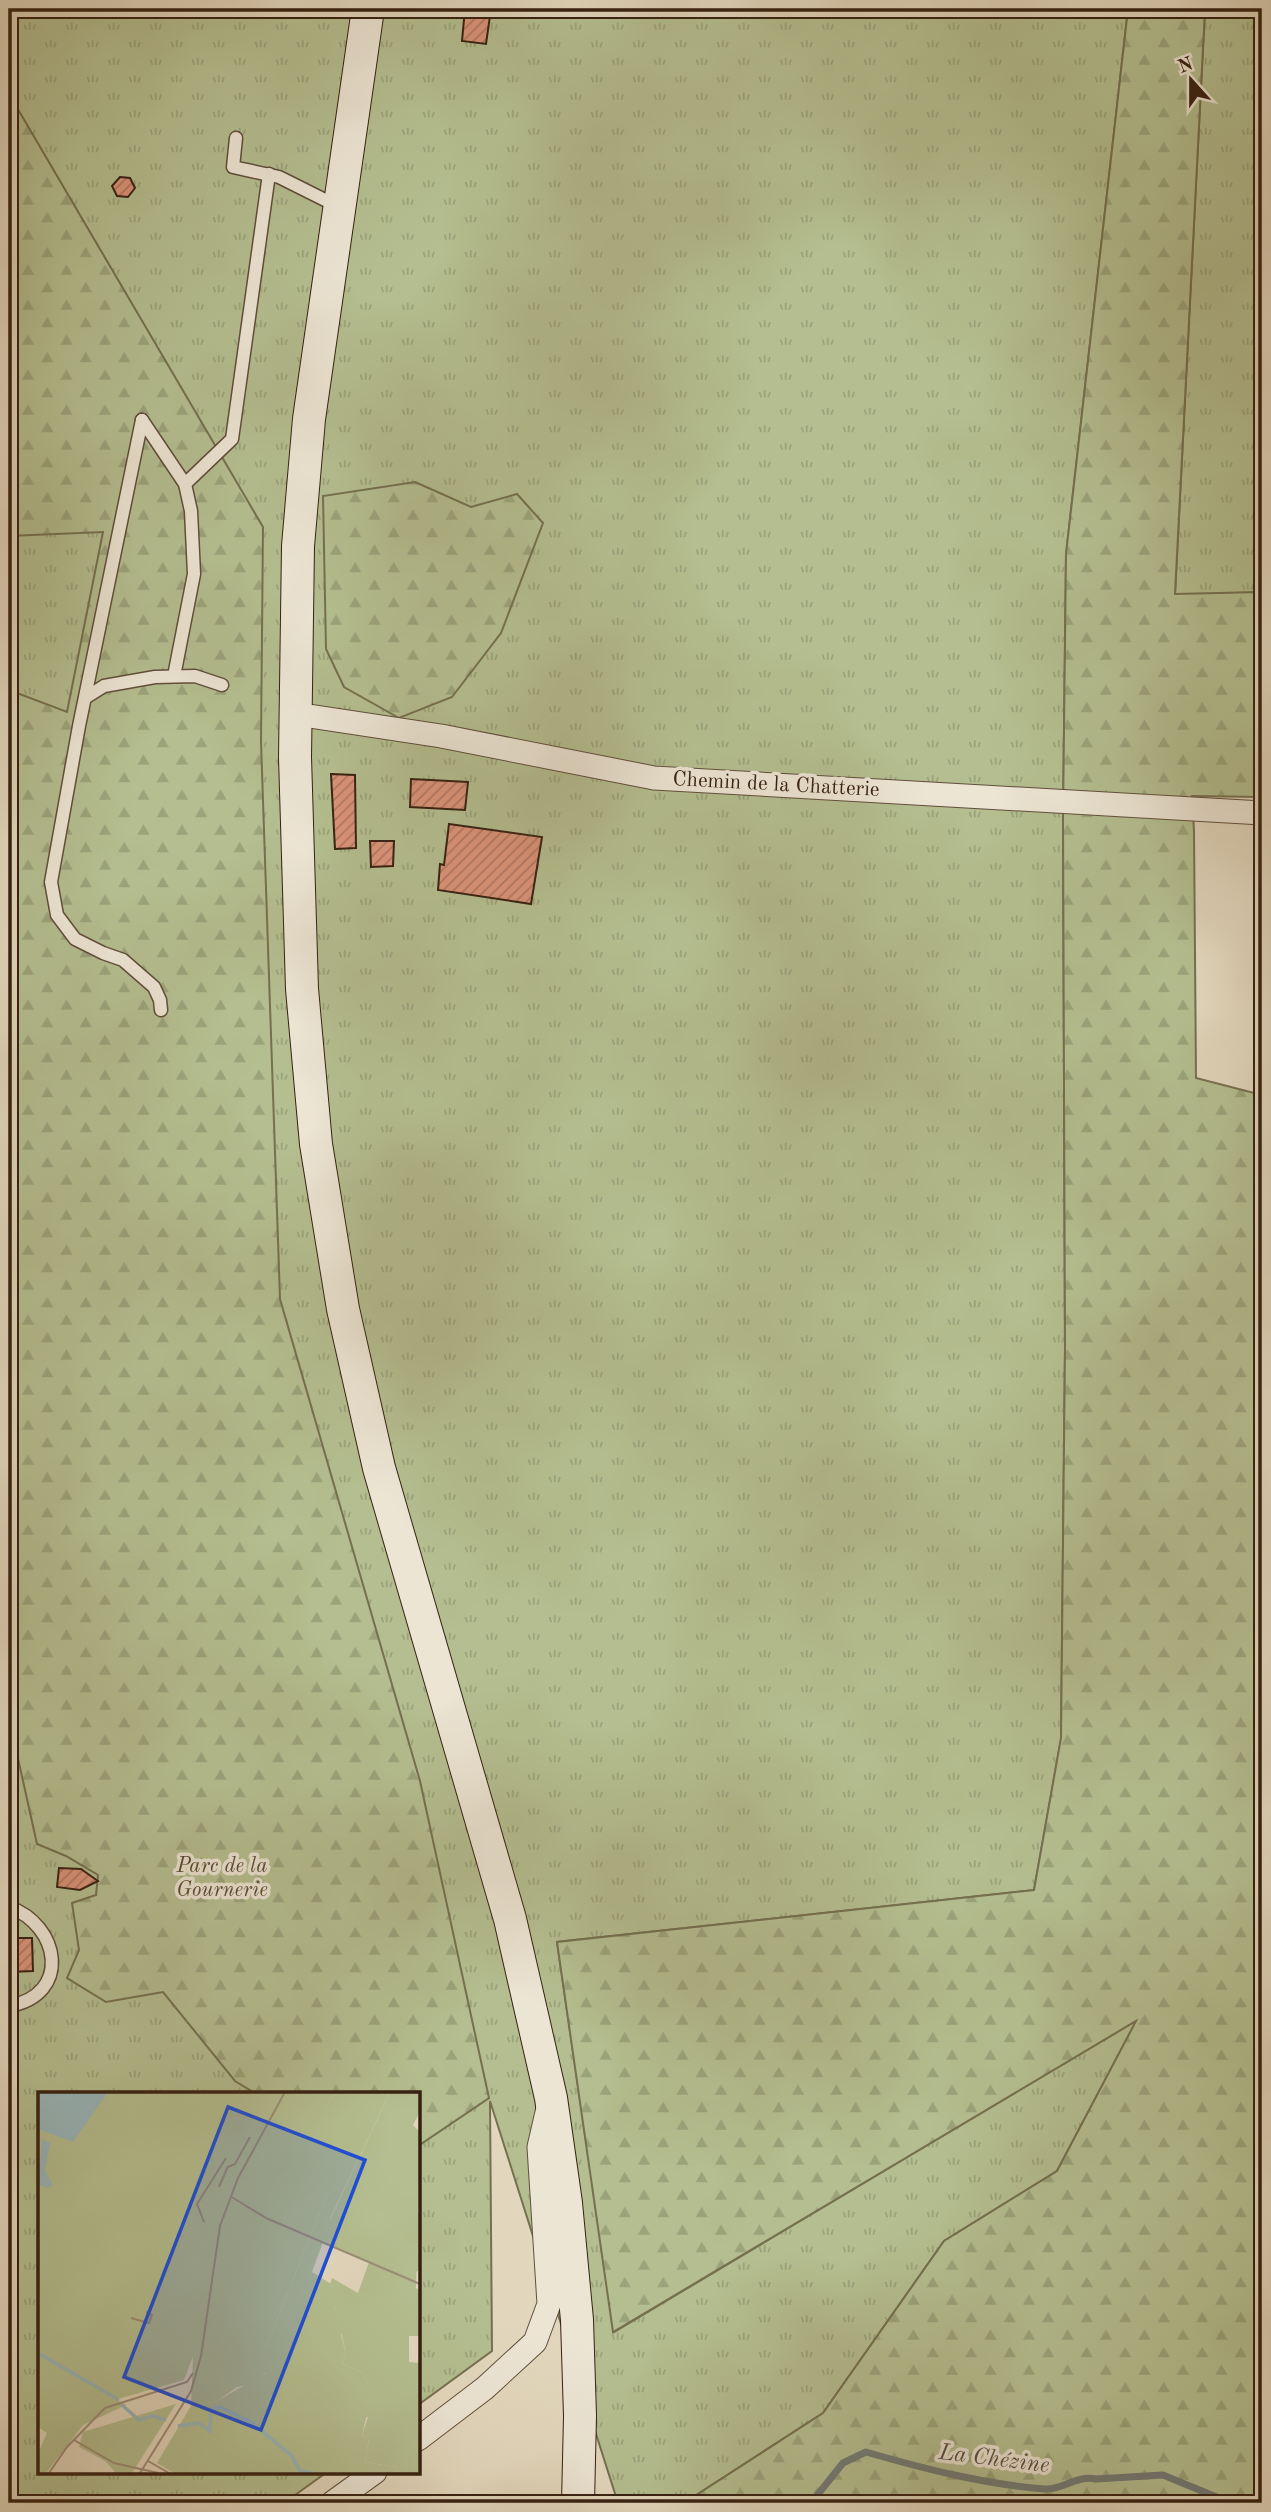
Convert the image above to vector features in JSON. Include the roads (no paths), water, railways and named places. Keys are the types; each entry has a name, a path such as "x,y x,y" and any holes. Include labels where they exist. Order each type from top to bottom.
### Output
{"main road":[{"path":"368,9 309,419 298,546 296,714 302,989 316,1144 343,1309 379,1468 510,1919 551,2098 566,2203 578,2320 578,2503"}],"street":[{"name":"Chemin de la Chatterie","path":"296,714 441,736 654,778 1262,813"},
{"path":"420,2437 485,2388 521,2356 535,2342 545,2317 550,2304 539,2147 551,2098"},
{"path":"332,2503 372,2474"}],"lane":[{"path":"236,138 233,167 279,177 340,208"},
{"path":"185,484 232,439 269,174"},
{"path":"161,1010 154,986 123,960 75,939 57,915 51,882 79,726 142,420 185,484 191,511 194,574 174,676"},
{"path":"85,698 104,686 129,680 194,676 222,685"},
{"path":"9,1907 35,1922 49,1944 52,1958 51,1977 35,1995 9,2006"}],"waterway":[{"name":"La Chézine","path":"811,2503 843,2463 866,2452 954,2475 1045,2489 1089,2478 1163,2475 1231,2503"}],"park label":[{"name":"Parc de la Gournerie","path":"222,1878"}]}
